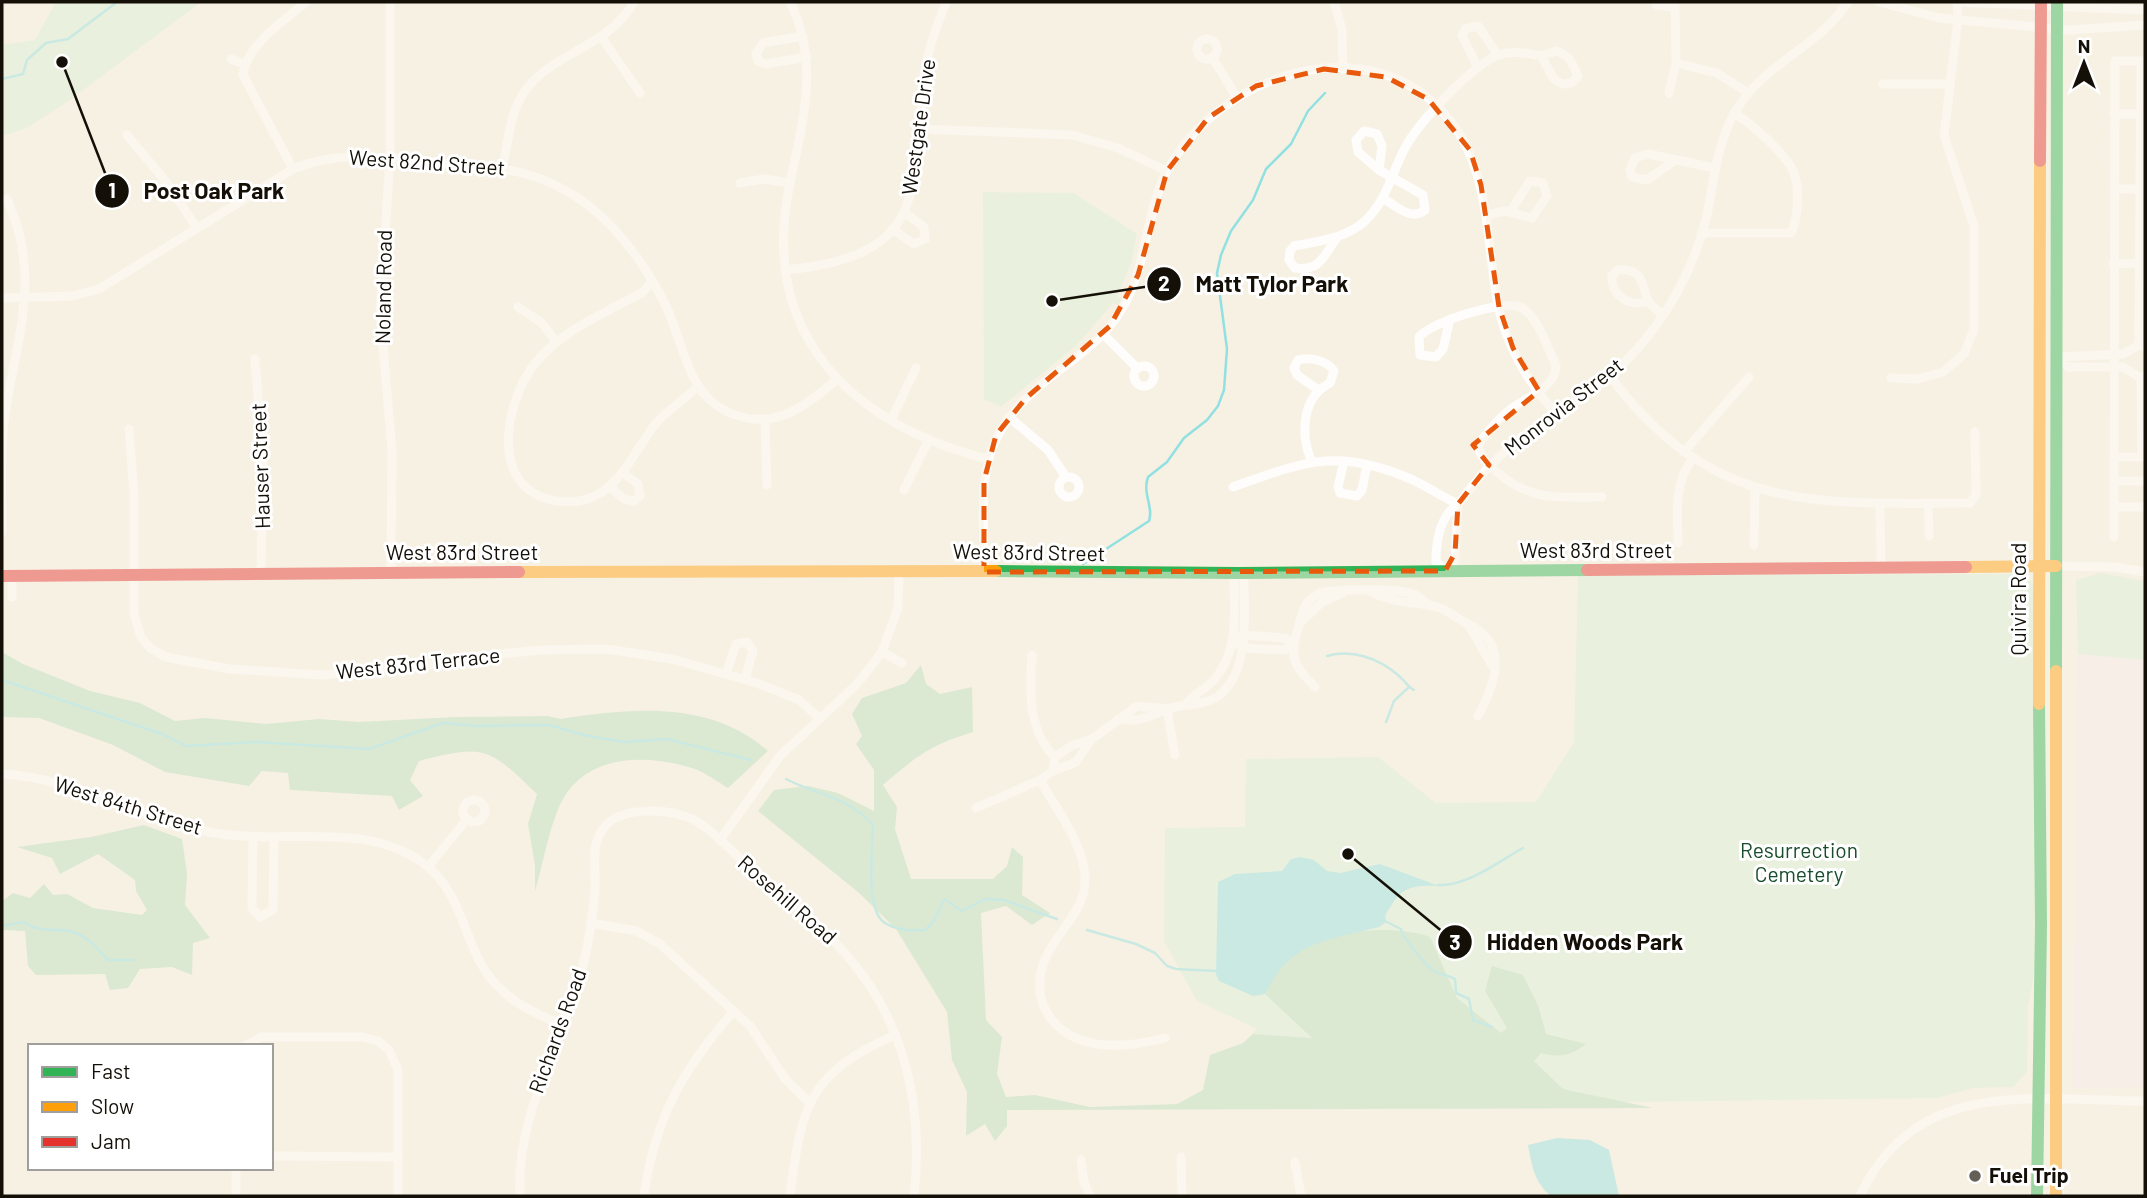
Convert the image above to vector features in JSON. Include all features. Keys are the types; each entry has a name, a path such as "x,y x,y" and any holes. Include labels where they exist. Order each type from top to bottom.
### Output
{"main road":[{"name":"Quivira Road","path":"2037,1196 2041,925 2037,565 2041,5"},
{"name":"Quivira Road","path":"2056,1196 2057,5"},
{"path":"2041,274 2047,277 2047,347 2052,356 2057,357"},
{"name":"West 83rd Street","path":"4,574 899,571 1238,573 2056,566"},
{"path":"2041,925 2056,925"}],"street":[{"path":"293,169 243,75 244,64 258,44 306,2"},
{"name":"Noland Road","path":"390,2 390,159 380,313 392,450 391,573"},
{"path":"503,167 513,118 530,84 552,65 602,38 623,18 634,2"},
{"path":"790,2 803,36 807,57 807,107 790,183 783,238 792,302 804,331 836,380 865,404 929,439 987,459"},
{"name":"Westgate Drive","path":"786,270 852,258 874,246 892,229 904,212 915,183 926,68 946,2"},
{"path":"1334,2 1342,30 1343,69"},
{"path":"1656,2 1656,5 1675,4 1676,63 1670,93"},
{"name":"Monrovia Street","path":"1445,571 1436,562 1436,544 1449,512 1489,466 1556,413 1610,376 1663,315 1694,256 1702,233 1715,168 1734,113 1768,72 1831,23 1848,2"},
{"path":"1879,2 1958,20 2069,30 2145,24"},
{"path":"1891,378 1919,379 1943,372 1964,354 1974,329 1974,226 1944,135 1948,84 1958,20 1957,2 2145,10"},
{"path":"1478,68 1462,36 1465,29 1478,26 1498,55"},
{"path":"803,36 763,43 756,54 758,61 765,64 807,57"},
{"path":"602,38 640,93"},
{"path":"1337,238 1324,261 1316,266 1295,268 1289,260 1294,246 1337,238 1361,224 1384,199 1415,132 1478,68 1498,55 1526,53 1541,56"},
{"path":"1212,57 1236,96"},
{"path":"231,59 244,64"},
{"path":"2057,357 2113,354 2123,354 2142,346 2143,61 2115,61 2113,264 2113,354 2113,367 2114,537"},
{"path":"1676,63 1717,73 1748,93"},
{"path":"984,572 984,481 987,459 996,435 1009,417 1045,382 1104,335 1125,304 1138,275 1153,212 1167,171 1194,132 1236,96 1292,74 1343,69 1396,80 1419,92 1437,107 1459,132 1470,150 1477,170 1499,307 1513,348 1556,413"},
{"path":"1883,83 1948,84"},
{"path":"1702,233 1791,233 1796,224 1794,173 1754,128 1734,113"},
{"path":"2114,114 2141,114"},
{"path":"921,129 1072,135 1118,148 1167,171"},
{"path":"127,135 167,183 197,228"},
{"path":"1674,161 1647,180 1632,177 1630,170 1635,158 1648,153 1674,161 1715,168"},
{"name":"West 82nd Street","path":"2,298 72,296 99,289 293,169 323,158 349,156 503,167 551,182 589,206 624,240 653,281 673,322 698,386 723,409 748,419 765,420 798,411 836,380"},
{"path":"1379,170 1423,195 1425,210 1418,215 1411,215 1384,199"},
{"path":"740,183 764,179 790,183"},
{"path":"1486,215 1510,212 1522,217 1535,216 1547,196 1543,183 1530,181 1525,184 1510,212"},
{"path":"2114,189 2143,185"},
{"path":"2,532 2,440 26,298 21,240 7,199"},
{"name":"Westgate Drive","path":"892,229 914,244 926,239 924,227 904,212"},
{"path":"2113,264 2143,267"},
{"path":"1648,301 1642,304 1626,301 1615,290 1612,275 1617,270 1632,272 1645,283 1648,301 1663,315"},
{"path":"653,281 643,292 556,342 534,365 522,383 510,418 509,453 521,490 553,500 570,502 592,497 609,486 622,472 658,421 698,386"},
{"path":"1450,319 1443,349 1436,357 1420,355 1419,337 1424,330 1450,319 1499,307 1518,306 1525,309 1556,365 1553,378 1539,391 1507,412 1481,439 1479,453 1489,466"},
{"path":"518,307 542,323 556,342"},
{"path":"1104,335 1137,368"},
{"path":"2057,357 2068,367 2123,367 2143,377 2144,457 2114,457"},
{"name":"Hauser Street","path":"255,359 263,463 261,573"},
{"path":"891,420 916,368"},
{"path":"1610,376 1654,427 1693,458 1755,489 1815,502 1970,503 1976,495 1975,432"},
{"path":"1684,452 1749,377"},
{"path":"1311,460 1304,426 1317,389"},
{"path":"1009,417 1048,450 1066,477"},
{"path":"765,420 766,485"},
{"name":"West 83rd Terrace","path":"130,429 134,494 134,614 141,637 150,648 166,657 202,665 281,674 350,674 426,667 480,656 570,648 647,655 745,680 799,700 818,717"},
{"path":"904,489 929,439"},
{"path":"1678,543 1678,488 1680,478 1693,458"},
{"path":"1234,487 1311,460 1344,461 1406,477 1458,504 1455,562 1445,571"},
{"path":"1344,461 1338,487 1340,493 1347,496 1357,496 1362,490 1367,466"},
{"name":"Monrovia Street","path":"1489,466 1511,485 1530,494 1602,497"},
{"path":"609,486 624,499 634,501 640,496 638,484 622,472"},
{"path":"2114,481 2145,481"},
{"path":"1754,545 1755,489"},
{"path":"1928,503 1929,536"},
{"path":"1880,504 1881,569"},
{"path":"2114,507 2145,507"},
{"path":"2056,566 2115,567 2145,572"},
{"name":"Rosehill Road","path":"899,571 898,608 882,652 857,684 818,717 780,756 720,840 826,931 870,986 895,1035 908,1074 916,1142 914,1196"},
{"path":"1118,719 1146,720 1167,709 1200,704 1217,696 1235,671 1242,648 1244,578 1238,573 1234,579 1233,640 1217,676 1186,704"},
{"path":"4,574 12,597"},
{"path":"1233,640 1242,648 1285,650 1292,643 1299,624 1321,603 1346,592 1371,592 1396,602 1428,604 1446,609 1468,624 1493,667 1493,687 1478,716"},
{"path":"1233,640 1243,635 1284,638 1292,643 1298,669 1315,688"},
{"path":"726,674 736,644 747,642 753,651 745,680"},
{"path":"882,652 902,663"},
{"path":"1032,655 1032,710 1041,737 1055,757 1053,771"},
{"path":"976,808 1076,762 1092,739 1138,706 1167,709"},
{"path":"1167,709 1175,755"},
{"path":"1055,757 1073,745 1092,739"},
{"name":"West 84th Street","path":"2,774 69,785 177,823 221,834 370,840 405,851 442,879 457,902 480,962 490,978 517,1003 562,1025"},
{"path":"1040,780 1080,853 1085,889 1074,916 1050,950 1040,976 1043,1004 1058,1027 1069,1036 1095,1044 1137,1044 1164,1038"},
{"name":"Richards Road","path":"520,1196 525,1130 534,1097 582,968 591,923 596,845 608,824 624,814 682,816 693,820 720,840"},
{"path":"428,867 467,819"},
{"path":"254,837 252,908 260,917 273,910 274,838"},
{"path":"591,923 650,937 750,1026 786,1080 810,1103"},
{"path":"644,1196 650,1162 670,1101 697,1054 734,1011"},
{"path":"790,1196 800,1128 810,1103 835,1068 851,1056 895,1035"},
{"path":"249,1044 261,1037 362,1037 379,1041 389,1050 398,1070 398,1196"},
{"path":"1860,1196 1885,1155 1913,1128 1929,1118 1966,1105 2040,1100 2145,1101"},
{"path":"273,1156 398,1157"},
{"path":"1181,1157 1182,1196"},
{"path":"1081,1160 1084,1182 1090,1196"},
{"path":"1295,1162 1301,1196"},
{"path":"236,1170 236,1196"}],"highlighted area":[{"path":"1324,69 1386,77 1428,99 1470,150 1481,185 1499,307 1513,348 1539,391 1473,445 1489,465 1458,504 1455,553 1445,571 984,572 984,481 996,435 1026,398 1110,326 1138,275 1167,171 1208,118 1256,86"}],"shaded area":[{"path":"2078,654 2145,660 2145,1087 2073,1088"}],"green space":[{"path":"56,2 201,2 67,102 27,128 2,136 2,45 35,40"},
{"path":"983,192 1074,193 1137,234 1131,264 1117,296 1122,299 1118,305 1113,303 1077,345 1001,407 984,399"},
{"path":"2100,573 2145,581 2145,660 2078,654 2076,580"},
{"name":"Resurrection Cemetery","path":"2023,574 2034,584 2035,970 2028,1008 2027,1072 2013,1087 1973,1088 1937,1098 1552,1103 1243,1043 1257,1029 1197,1001 1164,941 1165,828 1245,827 1246,759 1378,757 1436,803 1536,802 1574,742 1578,575"},
{"path":"2,652 23,664 90,691 140,703 175,721 205,718 266,724 319,719 359,722 548,716 561,719 615,712 669,712 721,723 768,751 728,788 695,769 656,761 618,762 583,776 570,789 559,807 535,891 535,865 528,824 537,794 496,758 472,752 458,752 419,761 410,780 423,796 399,810 392,796 290,790 288,773 262,771 249,786 165,772 113,745 39,718 2,717"},
{"path":"921,665 926,684 940,694 972,687 973,732 925,752 883,785 897,807 895,829 911,879 993,879 1007,866 1012,847 1023,857 1022,895 1050,913 1032,925 1006,906 981,913 986,1020 1002,1037 997,1074 1006,1097 1035,1095 1090,1107 1177,1104 1203,1090 1210,1055 1243,1043 1253,1034 1312,1038 1265,994 1275,974 1289,958 1302,948 1337,935 1396,930 1430,937 1457,998 1501,1033 1507,1028 1485,991 1492,966 1523,975 1539,1008 1546,1034 1586,1044 1565,1055 1541,1053 1534,1061 1563,1089 1653,1108 1007,1110 1007,1126 995,1141 985,1124 966,1136 967,1092 952,1060 947,1012 896,929 858,892 758,811 774,790 808,786 838,793 874,811 874,770 856,744 862,736 852,714 862,698 906,683"},
{"path":"144,825 182,839 187,873 185,905 210,938 193,943 192,975 172,967 140,969 128,988 110,990 105,974 36,975 28,966 25,931 2,930 2,901 13,893 30,898 44,884 53,895 67,894 93,908 142,915 147,910 136,891 135,880 98,854 60,874 52,858 17,847 91,837"}],"water":[{"path":"1300,857 1314,860 1327,871 1340,873 1380,864 1439,886 1417,886 1400,894 1386,913 1386,922 1379,927 1327,940 1299,953 1275,976 1265,994 1253,996 1219,981 1216,974 1218,882 1235,874 1282,871 1291,859"},
{"path":"1557,1138 1590,1140 1609,1150 1619,1196 1551,1196 1545,1191 1537,1179 1528,1145"}],"waterway":[{"path":"2,79 23,74 27,60 46,43 68,39 117,2"},
{"path":"1083,564 1149,521 1146,489 1148,477 1167,462 1184,438 1207,420 1218,406 1224,390 1227,349 1217,273 1221,255 1231,231 1253,200 1266,169 1291,144 1308,111 1325,93"},
{"path":"1327,656 1364,656 1390,669 1414,690"},
{"path":"2,680 162,734 186,746 256,742 369,749 443,723 476,726 549,725 624,742 667,739 751,760"},
{"path":"1386,722 1394,701 1409,687"},
{"path":"786,779 843,802 873,825 873,897 879,917 888,925 907,930 925,930 934,921 944,899 962,911 985,899 1004,900 1057,919"},
{"path":"1438,885 1449,885 1471,878 1523,848"},
{"path":"1385,921 1401,929 1414,950 1433,970 1455,979 1456,993 1469,999 1473,1020 1492,1027"},
{"path":"2,926 24,922 36,928 73,932 88,940 108,960 133,960"},
{"path":"1087,930 1136,944 1155,953 1167,966 1176,969 1216,971"}],"traffic: fast":[{"path":"2056,671 2057,2"},
{"path":"996,571 1238,573 1587,570"},
{"path":"2037,1196 2041,925 2039,704"}],"traffic: slow":[{"path":"2039,704 2040,161"},
{"path":"1966,567 2056,566"},
{"path":"519,572 996,571"},
{"path":"2056,671 2056,1196"}],"traffic: jam":[{"path":"2040,161 2041,2"},
{"path":"1587,570 1966,567"},
{"path":"2,576 519,572"}],"place":[{"name":"Post Oak Park","path":"62,62"},
{"name":"Matt Tylor Park","path":"1052,301"},
{"name":"Hidden Woods Park","path":"1348,854"},
{"name":"Fuel Trip","path":"1975,1176"}]}
